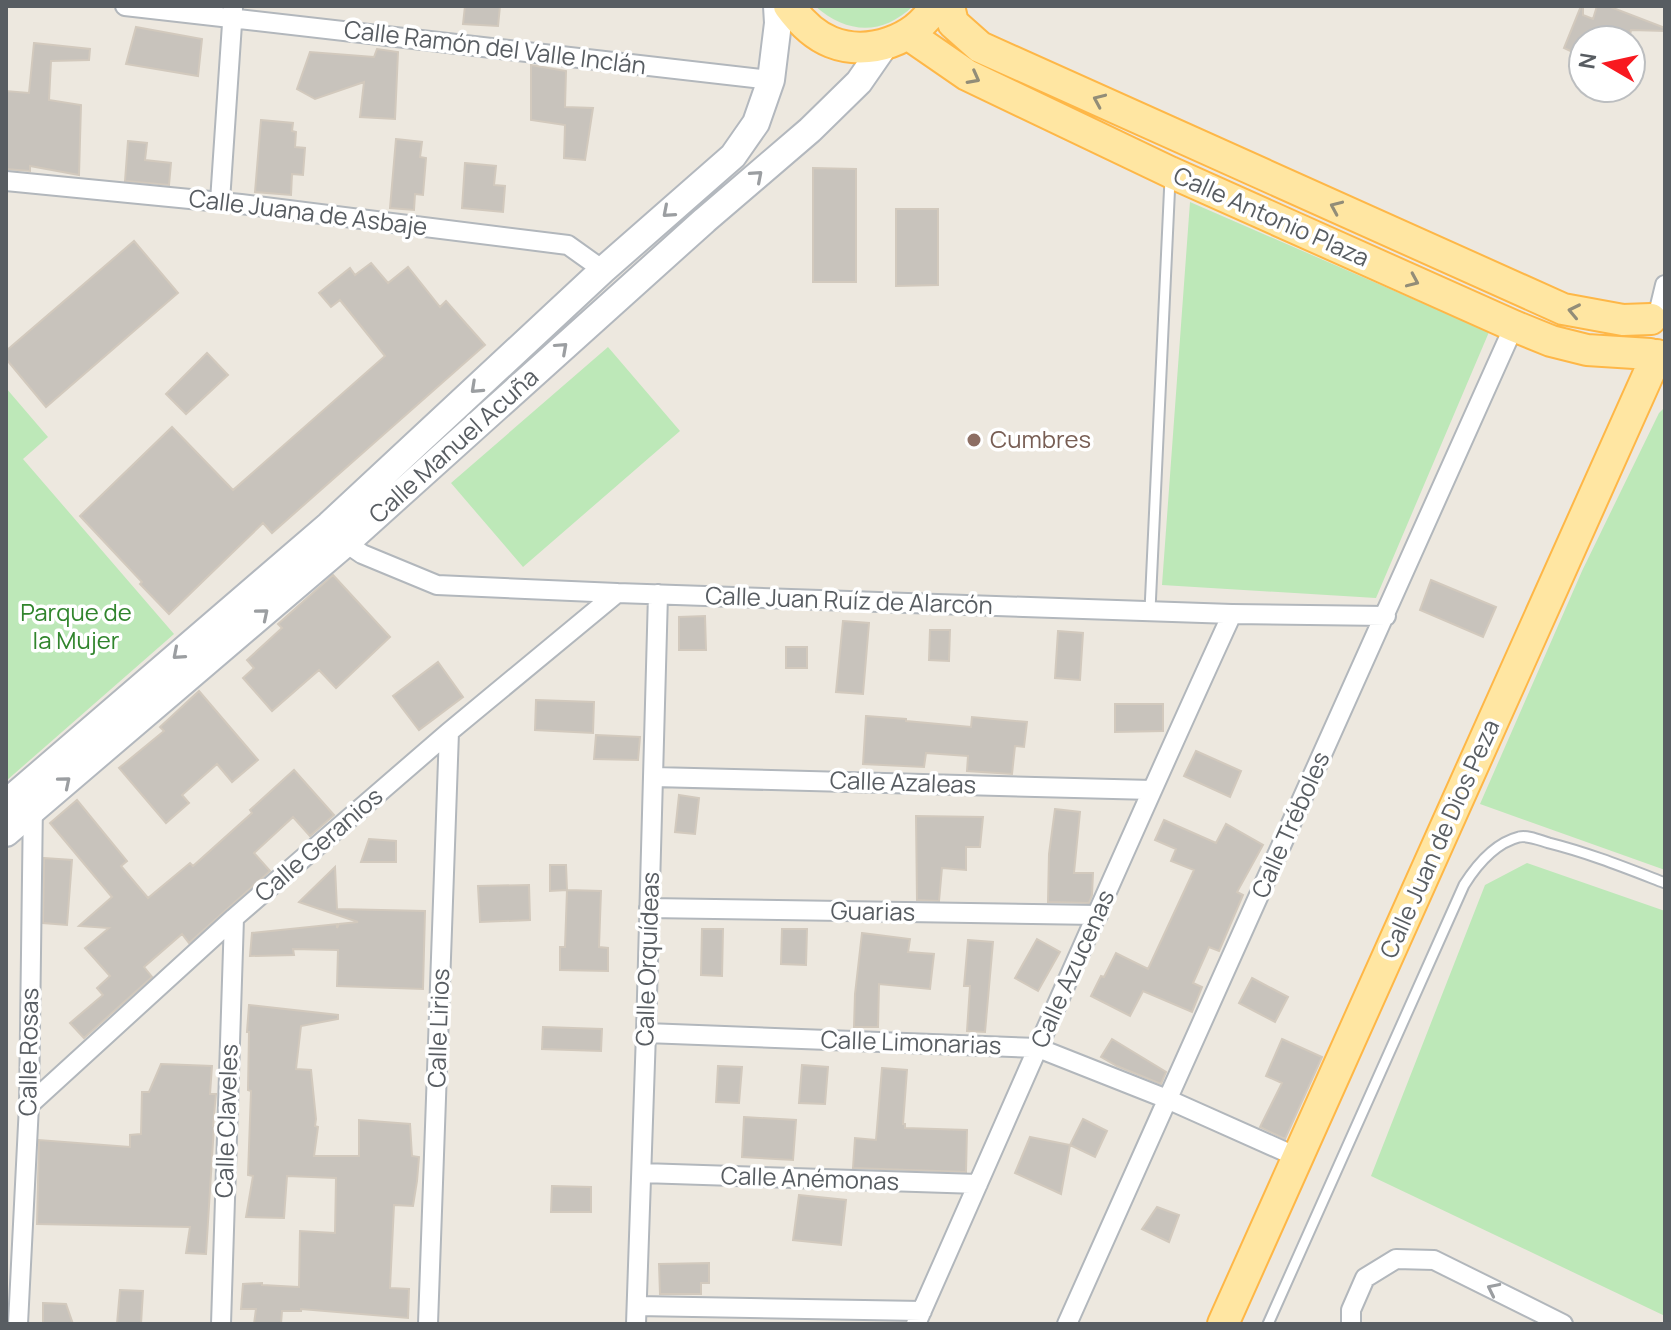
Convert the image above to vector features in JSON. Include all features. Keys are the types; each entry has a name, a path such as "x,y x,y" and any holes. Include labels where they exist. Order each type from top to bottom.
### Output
{"main road":[{"name":"Calle Manuel Acuña","path":"6,803 338,534 603,270 733,156 756,123 771,80 777,6"},
{"path":"789,6 805,26 831,42 861,48 897,39 930,16 935,6"},
{"name":"Calle Antonio Plaza","path":"949,6 953,23 980,47 1563,309 1623,320 1660,318"},
{"name":"Calle Manuel Acuña","path":"6,833 338,534 810,130 897,39"},
{"name":"Calle Antonio Plaza","path":"897,39 1170,172 1514,326 1551,341 1587,350 1657,354"},
{"path":"1657,354 1641,345 1640,339 1642,327 1660,318"},
{"name":"Calle Juan de Dios Peza","path":"1223,1324 1657,354"}],"street":[{"name":"Calle Ramón del Valle Inclán","path":"125,6 233,12 771,80"},
{"path":"220,201 233,12"},
{"name":"Calle Juana de Asbaje","path":"6,181 220,201 568,245 603,270"},
{"path":"1660,318 1665,285"},
{"name":"Calle Tréboles","path":"1067,1324 1514,326"},
{"name":"Calle Juan Ruíz de Alarcón","path":"338,534 362,554 437,585 1232,614 1386,616"},
{"name":"Calle Geranios","path":"29,1105 234,918 449,732 617,593"},
{"name":"Calle Orquídeas","path":"636,1315 658,594"},
{"name":"Calle Azucenas","path":"919,1317 1232,614"},
{"name":"Calle Lirios","path":"428,1324 449,732"},
{"name":"Calle Azaleas","path":"654,777 1152,790"},
{"name":"Calle Rosas","path":"18,1324 29,1105 32,779"},
{"name":"Guarias","path":"649,908 1098,915"},
{"name":"Calle Claveles","path":"221,1324 234,918"},
{"name":"Calle Limonarias","path":"646,1033 1038,1048 1167,1099 1297,1157"},
{"name":"Calle Anémonas","path":"642,1173 978,1184"},
{"path":"1351,1324 1351,1310 1365,1278 1396,1259 1434,1260 1563,1324"},
{"path":"636,1315 919,1317"}],"lane":[{"path":"1150,610 1170,172"},
{"path":"1268,1324 1464,885 1475,868 1509,841 1522,836 1588,853 1665,883"}],"green space":[{"path":"815,6 913,6 889,23 864,28 839,22"},
{"path":"1190,202 1489,332 1376,598 1162,585"},
{"path":"608,347 680,431 523,567 451,483"},
{"name":"Parque de la Mujer","path":"6,388 48,437 23,459 174,634 6,781"},
{"path":"1665,407 1665,870 1480,804 1582,571 1659,413"},
{"path":"1527,863 1665,911 1665,1316 1371,1176 1485,885"}],"building":[{"path":"465,6 500,6 498,26 463,24"},
{"path":"1581,6 1583,15 1593,19 1597,6 1608,6 1665,28 1665,31 1647,30 1647,24 1574,24"},
{"path":"136,27 202,39 198,76 126,64"},
{"path":"34,43 90,49 89,60 51,61 49,100 81,105 79,175 30,166 30,171 6,169 6,91 29,93"},
{"path":"377,49 398,52 395,119 360,117 364,82 315,99 297,89 310,52 374,57"},
{"path":"531,65 566,71 565,107 593,108 585,160 564,158 565,125 531,120"},
{"path":"261,120 293,123 295,147 305,148 303,175 292,174 291,195 255,192"},
{"path":"396,139 422,142 420,157 426,158 423,195 415,194 414,210 390,208"},
{"path":"128,141 147,143 145,160 171,163 169,185 125,181"},
{"path":"465,163 496,166 494,185 505,186 503,212 462,208"},
{"path":"813,168 856,169 856,282 813,282"},
{"path":"896,209 938,209 938,285 896,286"},
{"path":"134,241 178,293 46,407 6,359 6,351"},
{"path":"371,263 388,283 408,267 440,307 446,301 485,345 272,533 263,523 169,614 80,516 172,427 233,490 385,356 340,300 331,307 319,293 350,268 355,275"},
{"path":"207,353 228,375 186,414 166,394"},
{"path":"333,575 390,637 336,688 319,670 272,711 243,678 254,668 247,660 282,628 278,624"},
{"path":"1431,580 1496,607 1483,637 1420,610"},
{"path":"705,616 706,650 679,650 679,617"},
{"path":"843,621 869,623 863,694 836,692"},
{"path":"930,630 950,630 949,661 929,660"},
{"path":"1058,631 1083,633 1080,680 1055,678"},
{"path":"786,647 807,647 807,668 786,668"},
{"path":"438,662 463,697 419,730 393,696"},
{"path":"199,691 258,760 232,782 217,764 182,795 189,803 166,823 119,768 164,731 160,727"},
{"path":"536,700 594,702 593,733 535,730"},
{"path":"1115,704 1163,704 1163,731 1115,732"},
{"path":"866,716 971,727 972,717 1027,722 1024,747 1015,746 1012,774 967,771 968,756 926,753 924,767 863,764"},
{"path":"596,735 640,737 638,760 594,759"},
{"path":"1196,751 1241,771 1230,797 1184,776"},
{"path":"294,770 334,815 310,836 293,817 254,853 270,871 189,943 182,934 144,967 152,977 84,1038 70,1023 103,995 97,988 110,976 85,948 109,928 79,926 112,897 50,823 77,800 127,861 121,866 148,898 190,863 193,866"},
{"path":"679,795 699,798 695,834 675,832"},
{"path":"1055,809 1080,812 1074,873 1093,873 1089,903 1048,902 1049,854"},
{"path":"916,816 983,817 980,847 966,847 966,870 942,868 939,901 917,900"},
{"path":"1164,820 1216,843 1226,824 1263,845 1237,892 1243,895 1219,951 1209,947 1193,983 1202,987 1192,1012 1143,991 1130,1016 1091,996 1116,953 1148,969 1194,870 1171,861 1176,849 1155,840"},
{"path":"369,839 396,841 396,862 361,862"},
{"path":"44,858 72,860 67,925 43,923"},
{"path":"550,865 566,865 567,890 550,891"},
{"path":"335,867 337,909 425,911 423,989 337,986 338,950 293,949 294,955 250,956 252,933 337,924 337,928 339,924 358,922 299,902"},
{"path":"529,885 530,920 480,922 478,886"},
{"path":"567,890 601,891 599,947 608,948 608,971 560,970 560,947 565,947"},
{"path":"702,929 723,929 722,976 701,975"},
{"path":"782,929 807,929 806,965 781,964"},
{"path":"862,933 910,939 908,952 934,954 930,989 879,984 878,1027 854,1027"},
{"path":"1037,939 1060,952 1038,991 1015,978"},
{"path":"968,940 993,942 985,1032 967,1031 970,986 964,986"},
{"path":"1252,978 1288,997 1275,1022 1239,1003"},
{"path":"249,1005 338,1015 338,1019 301,1026 296,1069 311,1070 315,1126 318,1127 314,1156 359,1156 359,1120 410,1124 412,1156 419,1157 417,1181 413,1206 394,1205 390,1288 409,1289 408,1318 301,1309 282,1311 281,1324 254,1324 256,1309 241,1309 243,1284 299,1287 300,1231 335,1233 336,1178 287,1176 284,1218 246,1217 253,1176 248,1175 251,1091 248,1090"},
{"path":"543,1027 602,1029 601,1051 542,1049"},
{"path":"1112,1039 1166,1072 1161,1084 1101,1057"},
{"path":"1282,1039 1322,1057 1285,1139 1260,1127 1282,1083 1266,1076"},
{"path":"161,1064 212,1066 210,1094 216,1094 206,1254 186,1253 190,1227 37,1224 39,1140 130,1147 130,1135 141,1134 142,1092 149,1092"},
{"path":"802,1065 828,1067 825,1104 799,1103"},
{"path":"718,1066 742,1067 739,1103 716,1102"},
{"path":"882,1068 907,1070 905,1128 967,1130 966,1172 853,1168 855,1138 876,1140"},
{"path":"744,1117 796,1120 793,1160 742,1157"},
{"path":"1083,1119 1107,1131 1095,1157 1070,1145"},
{"path":"1030,1137 1070,1145 1061,1194 1015,1173"},
{"path":"552,1186 591,1187 591,1212 551,1212"},
{"path":"799,1195 846,1200 841,1245 793,1240"},
{"path":"1157,1207 1179,1215 1169,1242 1142,1229"},
{"path":"709,1263 709,1283 701,1283 701,1294 660,1294 659,1264"},
{"path":"120,1290 143,1291 141,1324 117,1324"},
{"path":"43,1303 66,1304 73,1324 43,1324"}],"place":[{"name":"Cumbres","path":"974,440"}]}
